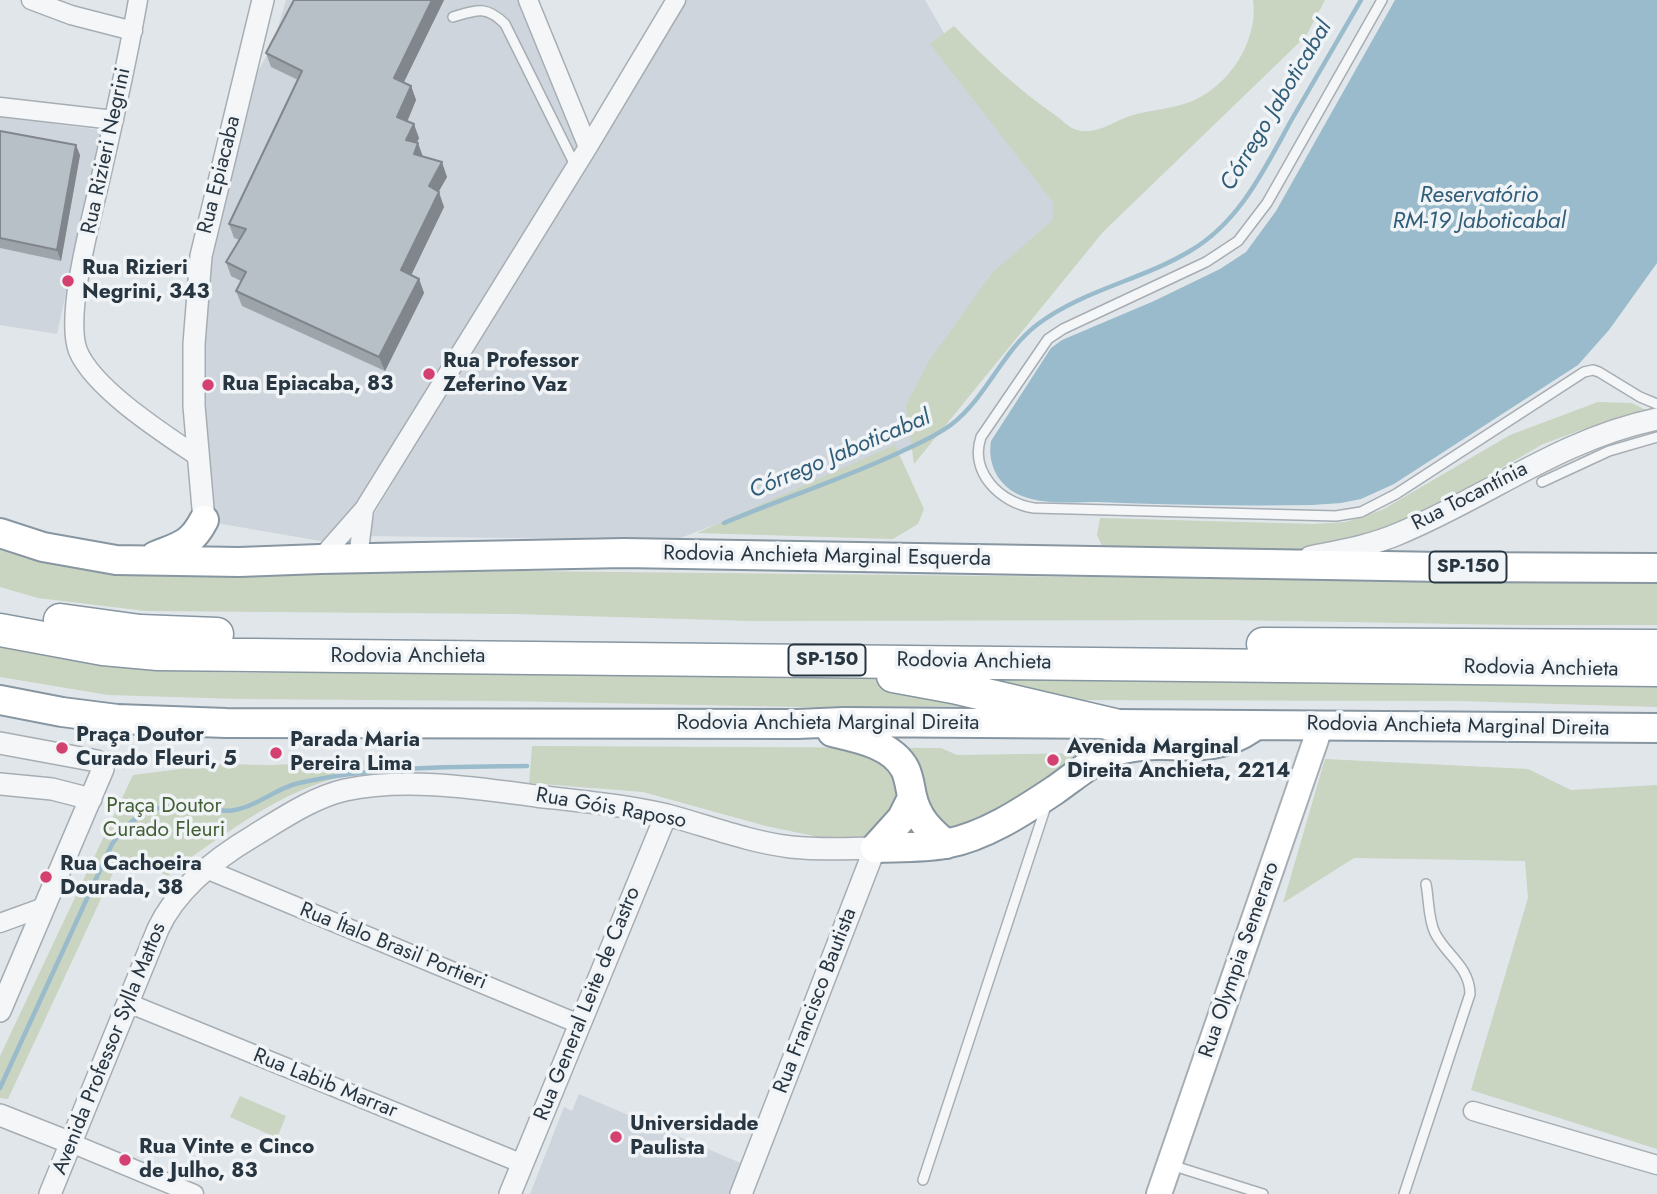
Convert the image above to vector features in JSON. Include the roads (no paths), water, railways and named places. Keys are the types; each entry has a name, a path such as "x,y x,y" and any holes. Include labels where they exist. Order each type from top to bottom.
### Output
{"highway":[{"path":"148,560 189,542 196,536 204,520"},
{"path":"204,520 212,537 239,562"},
{"name":"Rodovia Anchieta Marginal Esquerda","path":"0,533 43,547 116,560 239,562 624,553 1657,568"},
{"name":"Rodovia Anchieta","path":"0,608 140,631 244,636 1657,646"},
{"name":"Rodovia Anchieta","path":"0,630 103,649 158,654 1657,670"},
{"path":"788,660 914,679 1115,725"},
{"name":"Rodovia Anchieta Marginal Direita","path":"0,700 117,719 226,723 857,723 1657,728"},
{"path":"797,724 881,747 896,757 904,768 917,815 946,844"},
{"path":"875,848 946,844 978,834 1119,750 1141,745 1215,746 1237,739 1257,725"},
{"path":"875,848 902,818 912,798"}],"main road":[{"name":"Rua Olympia Semeraro","path":"1159,1194 1321,725"}],"street":[{"path":"31,0 71,15 133,31"},
{"name":"Rua Rizieri Negrini","path":"138,0 80,271 73,326 78,351 93,374 117,397 197,456"},
{"name":"Rua Epiacaba","path":"204,520 194,406 194,344 201,256 263,0"},
{"path":"527,0 588,147"},
{"path":"320,559 364,509 676,0"},
{"path":"0,107 114,120"},
{"name":"Rua Tocantínia","path":"1279,564 1359,547 1398,534 1570,447 1615,430 1657,419"},
{"path":"358,558 364,509"},
{"path":"0,743 102,765 102,772 91,799 0,1012"},
{"path":"0,784 52,789 91,799"},
{"name":"Rua Góis Raposo","path":"344,790 391,785 455,786 613,805 667,815 788,847 827,850 875,848"},
{"name":"Avenida Professor Sylla Mattos","path":"50,1194 166,912 175,899 206,870 246,840 307,805 344,790"},
{"name":"Rua General Leite de Castro","path":"510,1194 667,815"},
{"name":"Rua Francisco Bautista","path":"741,1194 875,848"},
{"name":"Rua Ítalo Brasil Portieri","path":"206,870 579,1024"},
{"path":"0,923 44,907"},
{"name":"Rua Labib Marrar","path":"128,1003 523,1164"},
{"path":"1473,1111 1657,1165"},
{"path":"1,1115 194,1194"}],"lane":[{"path":"1382,0 1268,203 1238,241 1206,262 1063,329 1048,339 981,437 979,463 988,481 1006,498 1034,508 1336,516 1361,512 1396,494 1584,372 1599,372 1657,404"},
{"path":"453,17 478,10 494,13 505,24 576,167"},
{"name":"Rua Tocantínia","path":"1542,482 1609,452 1657,437"},
{"path":"923,1180 1044,817 1048,794"},
{"path":"1404,1194 1470,994 1470,983 1464,971 1434,932 1426,884"},
{"path":"1169,1165 1263,1194"}],"water":[{"name":"Reservatório RM-19 Jaboticabal","path":"1395,0 1657,0 1657,263 1609,330 1578,365 1394,484 1361,499 1312,505 1059,502 1031,499 1007,487 993,467 991,441 1051,348 1062,340 1154,301 1220,269 1246,252 1276,211"}],"waterway":[{"name":"Córrego Jaboticabal","path":"724,523 875,463 939,433 975,401 1014,347 1038,324 1074,302 1172,261 1208,239 1237,209 1261,175 1361,0"},
{"name":"Córrego Jaboticabal","path":"0,1088 112,844 137,817 167,806 235,810 291,785 355,773 412,768 527,766"}],"place":[{"name":"Rua Rizieri Negrini, 343","path":"68,281"},
{"name":"Rua Professor Zeferino Vaz","path":"429,374"},
{"name":"Rua Epiacaba, 83","path":"208,385"},
{"name":"Praça Doutor Curado Fleuri, 5","path":"62,748"},
{"name":"Parada Maria Pereira Lima","path":"276,753"},
{"name":"Avenida Marginal Direita Anchieta, 2214","path":"1053,760"},
{"name":"Rua Cachoeira Dourada, 38","path":"46,877"},
{"name":"Universidade Paulista","path":"616,1137"},
{"name":"Rua Vinte e Cinco de Julho, 83","path":"125,1160"}],"park label":[{"name":"Praça Doutor Curado Fleuri","path":"164,819"}]}
